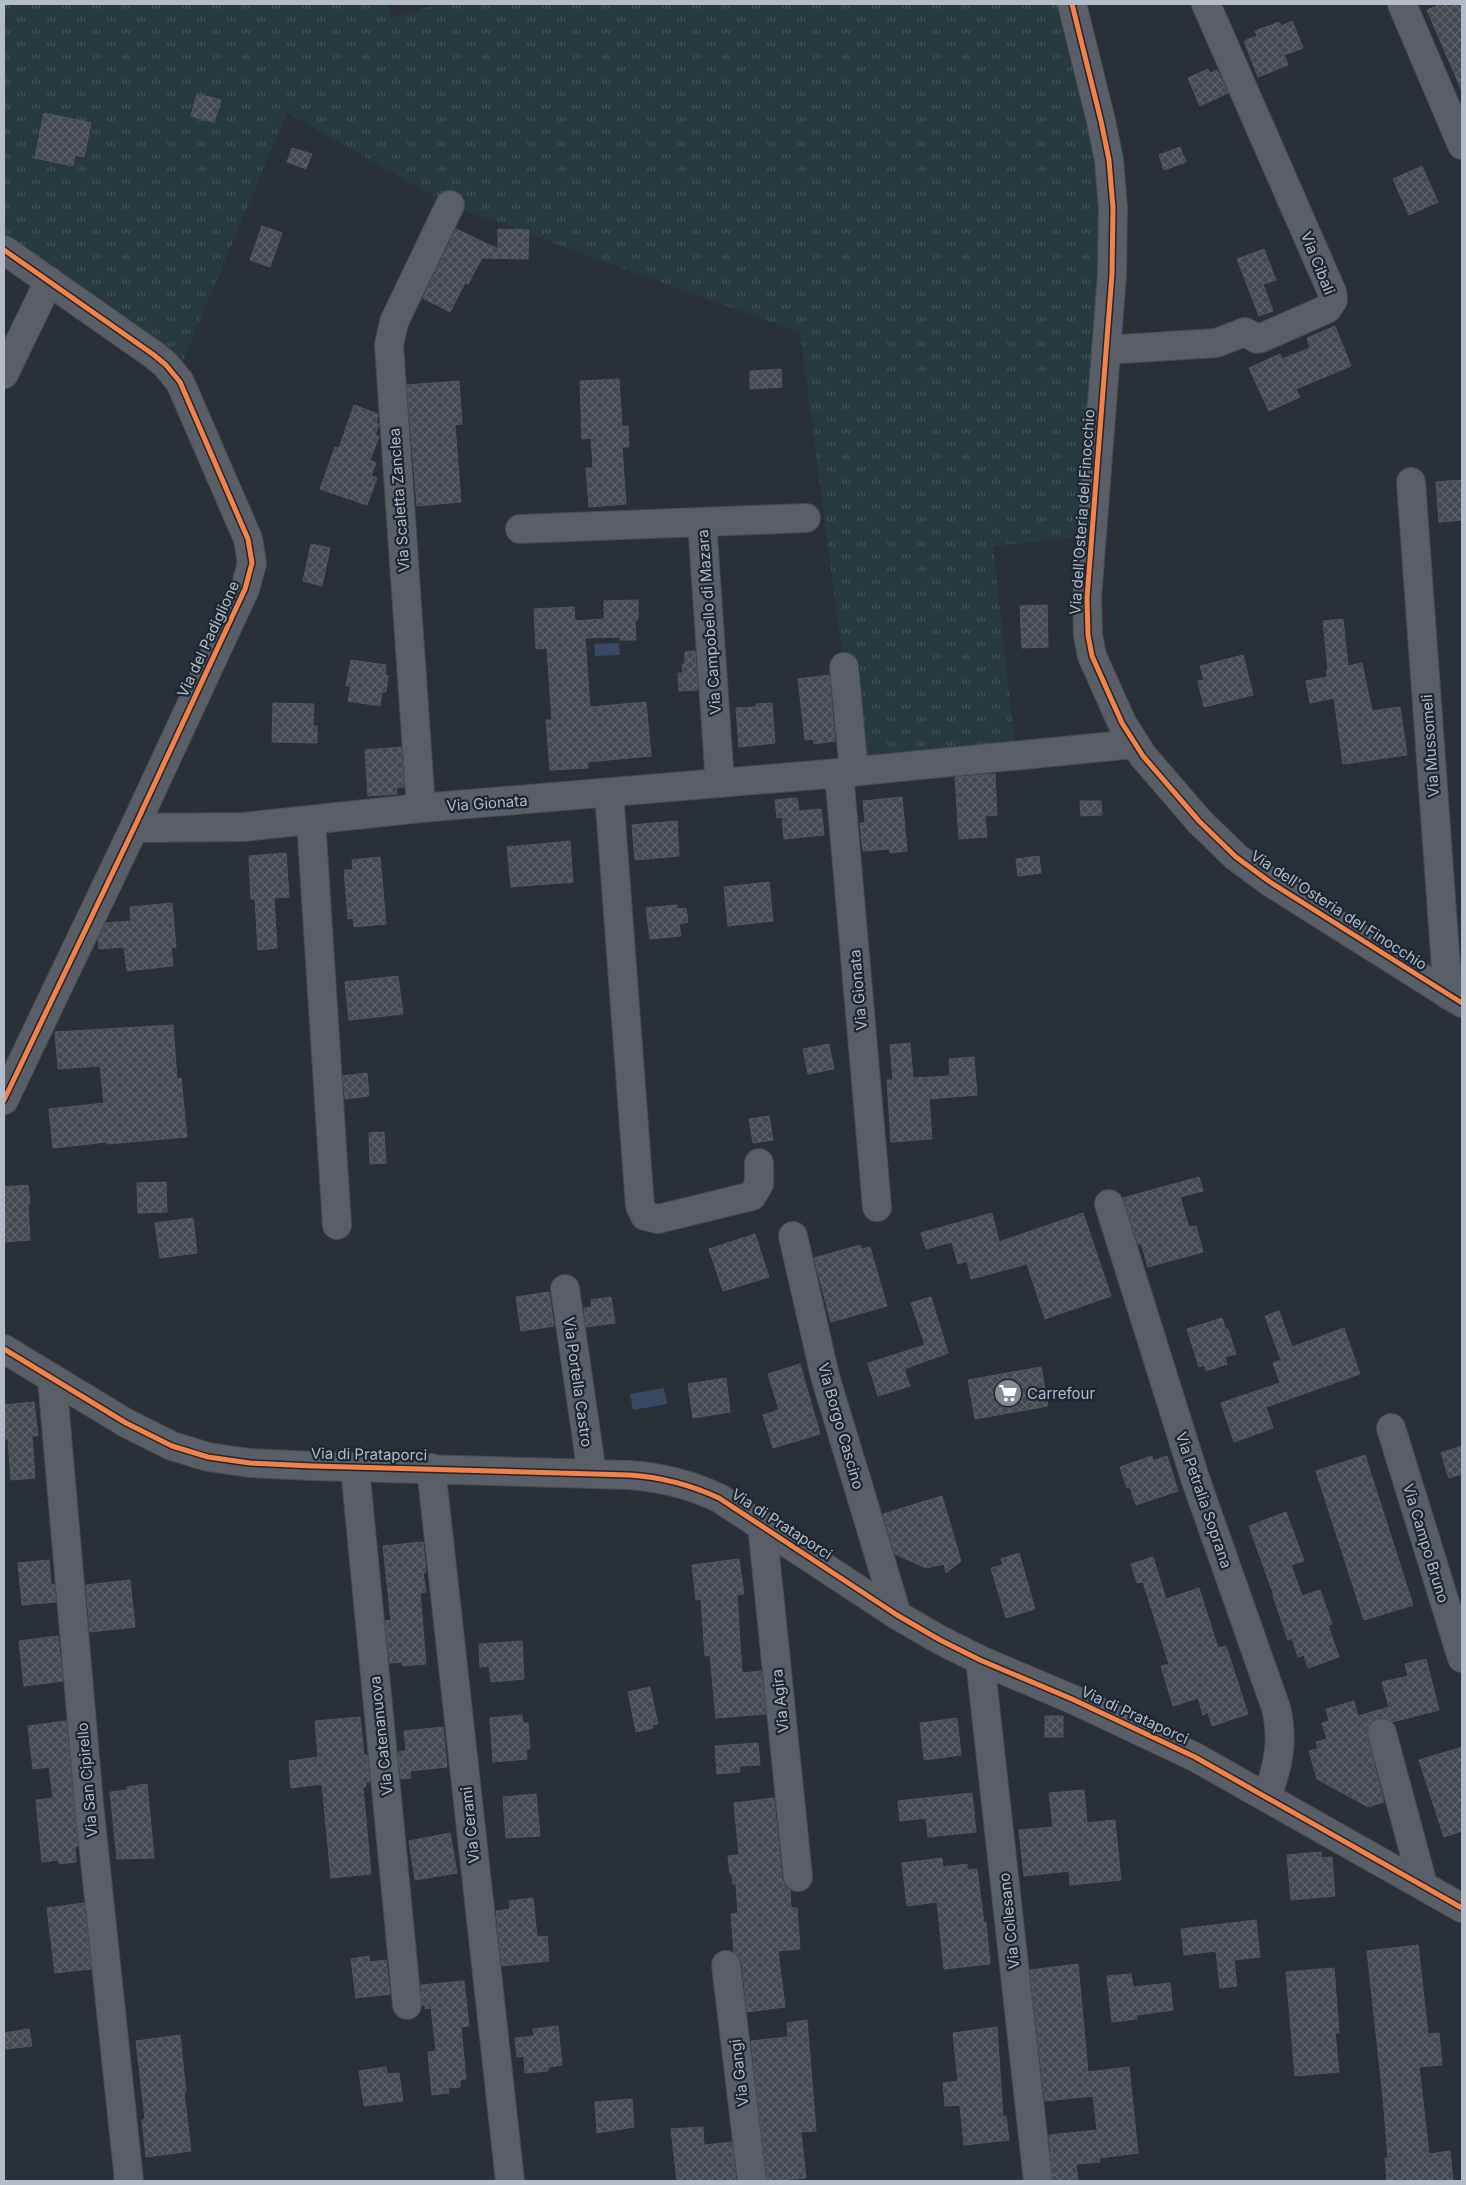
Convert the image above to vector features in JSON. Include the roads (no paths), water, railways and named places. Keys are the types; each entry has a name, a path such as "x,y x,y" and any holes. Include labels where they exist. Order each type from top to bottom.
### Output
{"street":[{"name":"Via dell'Osteria del Finocchio","path":"1072,4 1101,121 1112,189 1113,240 1088,574 1088,626 1090,646 1096,667 1134,744 1199,821 1236,857 1284,892 1458,995"},
{"name":"Via Cibali","path":"1106,350 1216,343 1245,332 1257,339 1327,309 1333,300 1332,292 1206,4"},
{"path":"1402,4 1462,145"},
{"name":"Via Scaletta Zanclea","path":"421,808 389,345 394,322 450,205"},
{"name":"Via del Padiglione","path":"4,250 154,355 176,377 184,389 199,422 248,539 252,554 251,573 246,589 4,1100"},
{"path":"4,374 48,281"},
{"name":"Via Mussomeli","path":"1411,482 1458,995"},
{"path":"702,522 806,518"},
{"name":"Via Campobello di Mazara","path":"520,529 702,522 720,783"},
{"path":"844,667 846,773"},
{"name":"Via Gionata","path":"134,828 243,827 421,808 846,773 1134,744"},
{"name":"Via Gionata","path":"846,773 877,1207"},
{"path":"609,793 640,1206 645,1216 658,1219 752,1196 759,1184 759,1162"},
{"path":"312,820 337,1225"},
{"name":"Via Petralia Soprana","path":"1110,1204 1195,1478 1276,1708 1281,1744 1277,1768 1267,1797"},
{"name":"Via Borgo Cascino","path":"793,1236 825,1376 898,1615"},
{"name":"Via Portella Castro","path":"565,1290 592,1474"},
{"name":"Via di Prataporci","path":"4,1349 114,1417 161,1441 191,1453 250,1463 355,1468 431,1468 641,1476 683,1485 719,1498 898,1615 940,1640 980,1660 1162,1740 1423,1885 1457,1900"},
{"name":"Via San Cipirello","path":"52,1378 89,1804 130,2181"},
{"name":"Via Campo Bruno","path":"1391,1428 1462,1658"},
{"name":"Via Catenanuova","path":"355,1468 407,2005"},
{"name":"Via Cerami","path":"431,1468 510,2181"},
{"name":"Via Agira","path":"762,1525 798,1877"},
{"name":"Via Collesano","path":"980,1660 1038,2181"},
{"path":"1382,1733 1423,1885"},
{"name":"Via Gangi","path":"726,1965 752,2181"}],"water":[{"path":"619,643 620,655 595,656 594,644"},
{"path":"664,1388 667,1404 633,1410 630,1394"}],"place":[{"name":"Carrefour","path":"1008,1393"}]}
